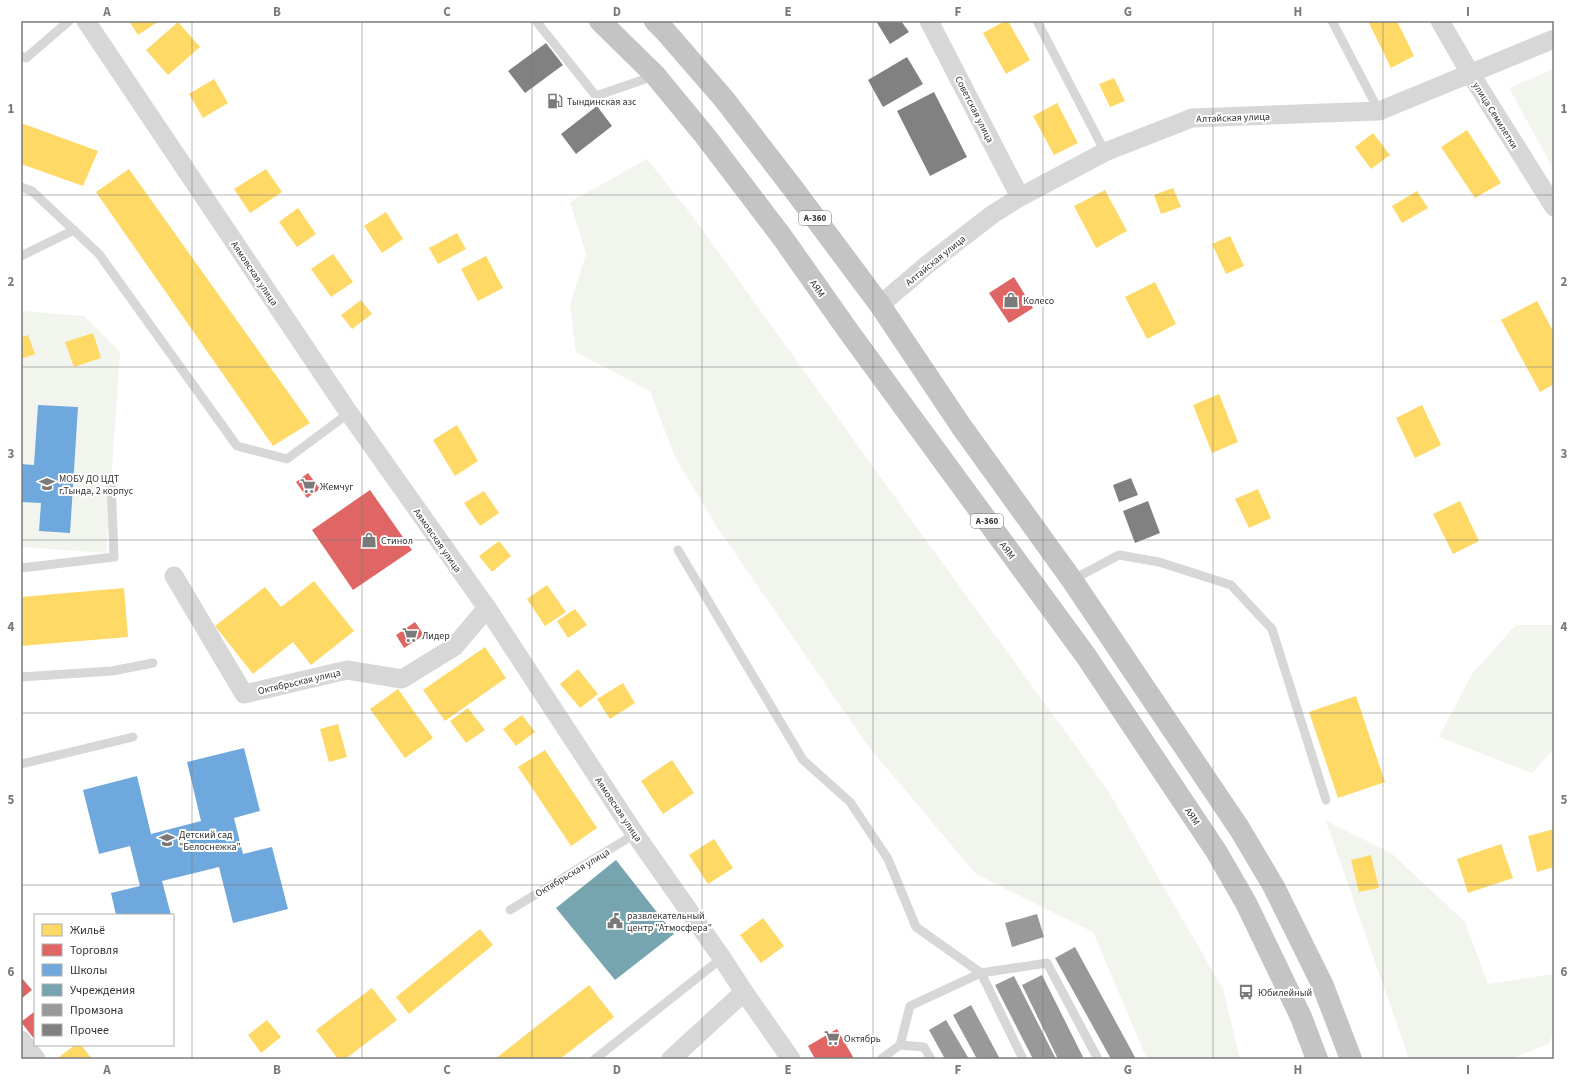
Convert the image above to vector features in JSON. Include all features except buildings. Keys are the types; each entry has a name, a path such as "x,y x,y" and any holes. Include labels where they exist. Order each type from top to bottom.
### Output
{"highway":[{"name":"АЯМ","path":"600,21 655,76 706,137 782,237 849,332 1086,656 1220,857 1246,903 1301,1017 1317,1059"},
{"name":"А-360","path":"655,21 724,100 795,191 880,305 961,426 1072,580 1239,828 1274,887 1323,986 1351,1059"}],"street":[{"name":"Аямовская улица","path":"86,21 349,413 487,608 634,834 722,958 791,1059"},
{"name":"Советская улица","path":"929,21 1020,198"},
{"name":"улица Семилетки","path":"1440,21 1470,73 1554,207"},
{"name":"Алтайская улица","path":"880,305 928,264 993,214 1106,152 1192,118 1379,111 1554,39"},
{"name":"Октябрьская улица","path":"174,576 244,694 347,670 402,679 454,646 487,608"},
{"path":"671,1059 744,992"},
{"path":"21,1040 36,1059"}],"lane":[{"path":"21,56 26,58 69,21"},
{"path":"536,21 596,96 655,76"},
{"path":"1037,21 1106,152"},
{"path":"1332,21 1379,111"},
{"path":"21,187 32,191 99,254 237,446 287,459 349,413"},
{"path":"21,256 74,230"},
{"path":"21,568 114,557 112,479"},
{"path":"678,550 803,760 850,802 888,859 916,927 981,973 1023,1059"},
{"path":"1072,580 1119,555 1158,562 1231,585 1272,629 1326,800"},
{"path":"21,677 112,671 153,663"},
{"path":"21,764 133,737"},
{"name":"Октябрьская улица","path":"510,910 634,834"},
{"path":"595,1059 722,958"},
{"path":"881,1059 900,1045 910,1006 981,973 1047,963 1098,1059"},
{"path":"900,1045 924,1047 931,1059"}],"shaded area":[{"path":"1554,69 1554,170 1509,88"},
{"path":"647,159 693,217 1107,789 1223,989 1240,1059 1147,1059 1093,932 976,874 868,746 717,527 675,457 650,391 576,352 570,305 586,254 570,202"},
{"path":"21,311 84,316 120,352 106,553 21,547"},
{"path":"1516,625 1554,625 1554,749 1532,773 1439,737 1472,674"},
{"path":"1326,821 1391,853 1465,922 1488,984 1554,974 1554,1025 1550,1043 1511,1059 1409,1059"}],"place":[{"name":"Тындинская азс","path":"555,101"},
{"name":"Колесо","path":"1011,300"},
{"name":"МОБУ ДО ЦДТ г.Тында, 2 корпус","path":"47,484"},
{"name":"Жемчуг","path":"308,486"},
{"name":"Стинол","path":"369,540"},
{"name":"Лидер","path":"410,635"},
{"name":"Детский сад \"Белоснежка\"","path":"167,840"},
{"name":"развлекательный центр \"Атмосфера\"","path":"615,921"},
{"name":"Юбилейный","path":"1246,992"},
{"name":"Октябрь","path":"832,1038"}]}
